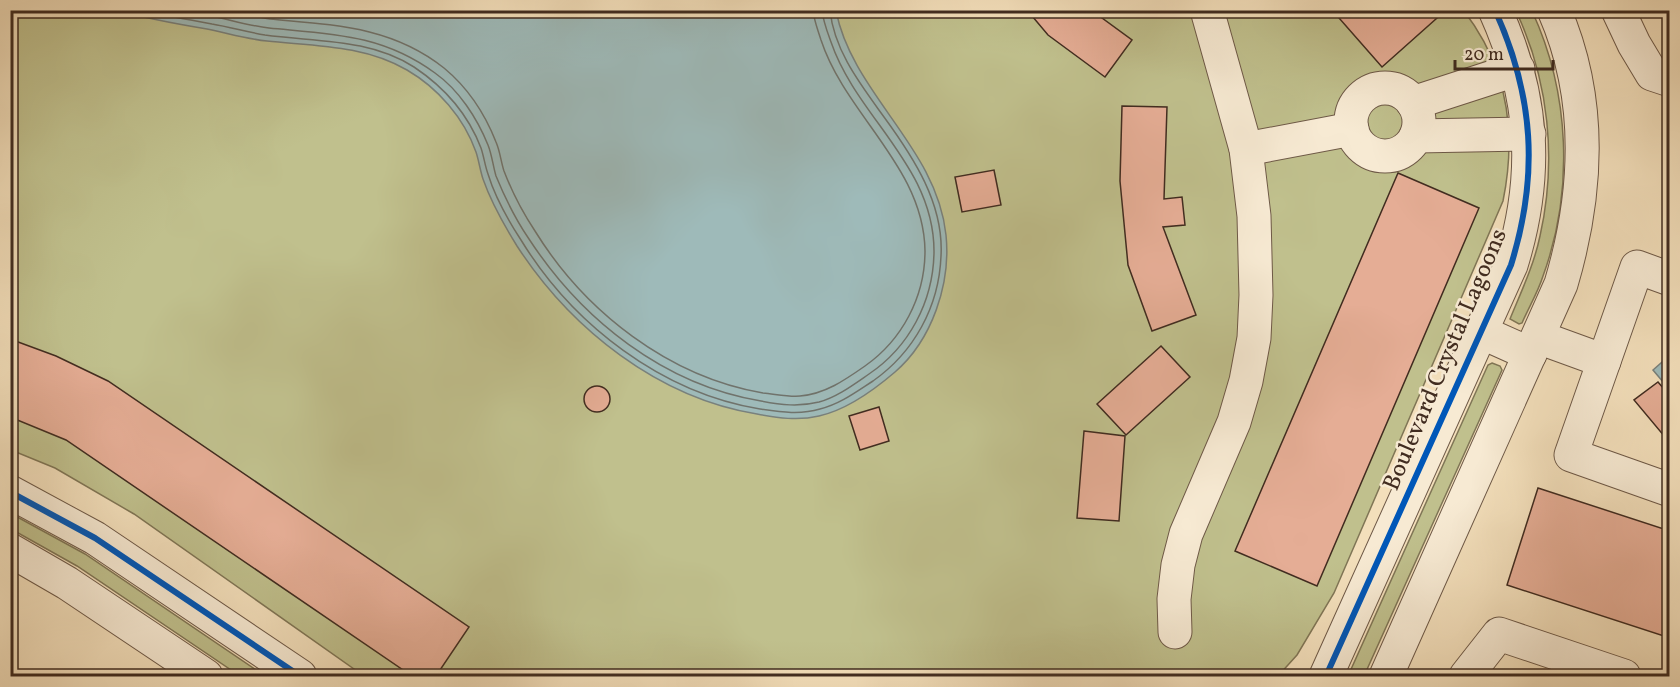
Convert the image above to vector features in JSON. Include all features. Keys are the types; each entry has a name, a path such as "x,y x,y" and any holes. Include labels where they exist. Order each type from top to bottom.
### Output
{"street":[{"path":"1175,632 1174,599 1178,565 1186,534 1234,422 1246,381 1254,338 1256,295 1254,216 1246,149 1207,10"},
{"name":"Boulevard Crystal Lagoons","path":"1326,676 1511,265 1521,233 1527,201 1529,134 1518,69 1495,10"},
{"path":"1386,676 1561,284 1572,246 1580,208 1583,169 1582,131 1578,93 1569,55 1554,10"},
{"path":"1618,10 1634,44 1653,74 1670,80"},
{"path":"1413,103 1518,69"},
{"path":"1395,89 1413,103 1418,113 1419,124 1416,136 1402,152 1391,156 1380,156 1360,146 1354,137 1351,115 1355,104 1362,96 1372,90 1395,89"},
{"path":"1246,149 1352,129"},
{"path":"1416,136 1529,134"},
{"path":"1670,279 1637,267 1571,455 1670,490"},
{"path":"1481,332 1604,361"},
{"path":"10,492 95,538 300,676"},
{"path":"10,550 67,583 206,676"},
{"path":"1466,676 1499,634 1624,676"}],"green space":[{"path":"10,11 1464,11 1491,55 1499,78 1508,126 1507,175 1503,201 1334,593 1297,655 1278,676 364,676 134,514 55,468 11,450"},
{"path":"1516,11 1532,11 1545,42 1560,108 1563,142 1560,210 1553,244 1539,288 1522,323 1519,324 1510,319 1531,268 1540,236 1548,179 1549,150 1543,93 1536,65"},
{"path":"1492,363 1500,366 1502,370 1364,676 1348,676 1488,365"},
{"path":"10,513 85,554 265,676 240,676 77,566 11,529"}],"water":[{"path":"120,11 836,11 845,41 859,69 912,148 939,204 946,235 947,254 942,291 936,310 929,328 908,359 878,386 839,409 811,418 796,419 720,406 685,393 652,376 620,355 563,305 517,246 503,222 486,188 476,152 465,127 449,105 418,77 391,62 356,51 252,39"},
{"path":"1669,356 1669,389 1653,370"}],"building":[{"path":"1027,10 1091,10 1132,40 1105,77 1048,35"},
{"path":"1332,10 1446,10 1382,67"},
{"path":"1122,106 1167,107 1164,199 1182,197 1185,225 1163,227 1196,315 1152,331 1128,265 1120,181"},
{"path":"994,170 1001,205 962,212 955,177"},
{"path":"1398,173 1479,208 1317,586 1235,551"},
{"path":"10,339 56,356 108,381 469,627 436,676 412,676 66,440 10,417"},
{"path":"1161,346 1190,377 1126,435 1097,404"},
{"path":"1658,382 1670,396 1670,443 1634,400"},
{"path":"597,386 606,390 610,399 606,408 597,412 588,408 584,399 588,390"},
{"path":"879,407 889,441 860,450 849,416"},
{"path":"1084,431 1125,436 1119,521 1077,518"},
{"path":"1538,488 1670,531 1670,638 1507,585"}],"cycle path":[{"path":"1326,676 1511,265 1520,232 1529,167 1525,105 1518,73 1495,10"},
{"path":"10,492 95,538 300,676"}]}
